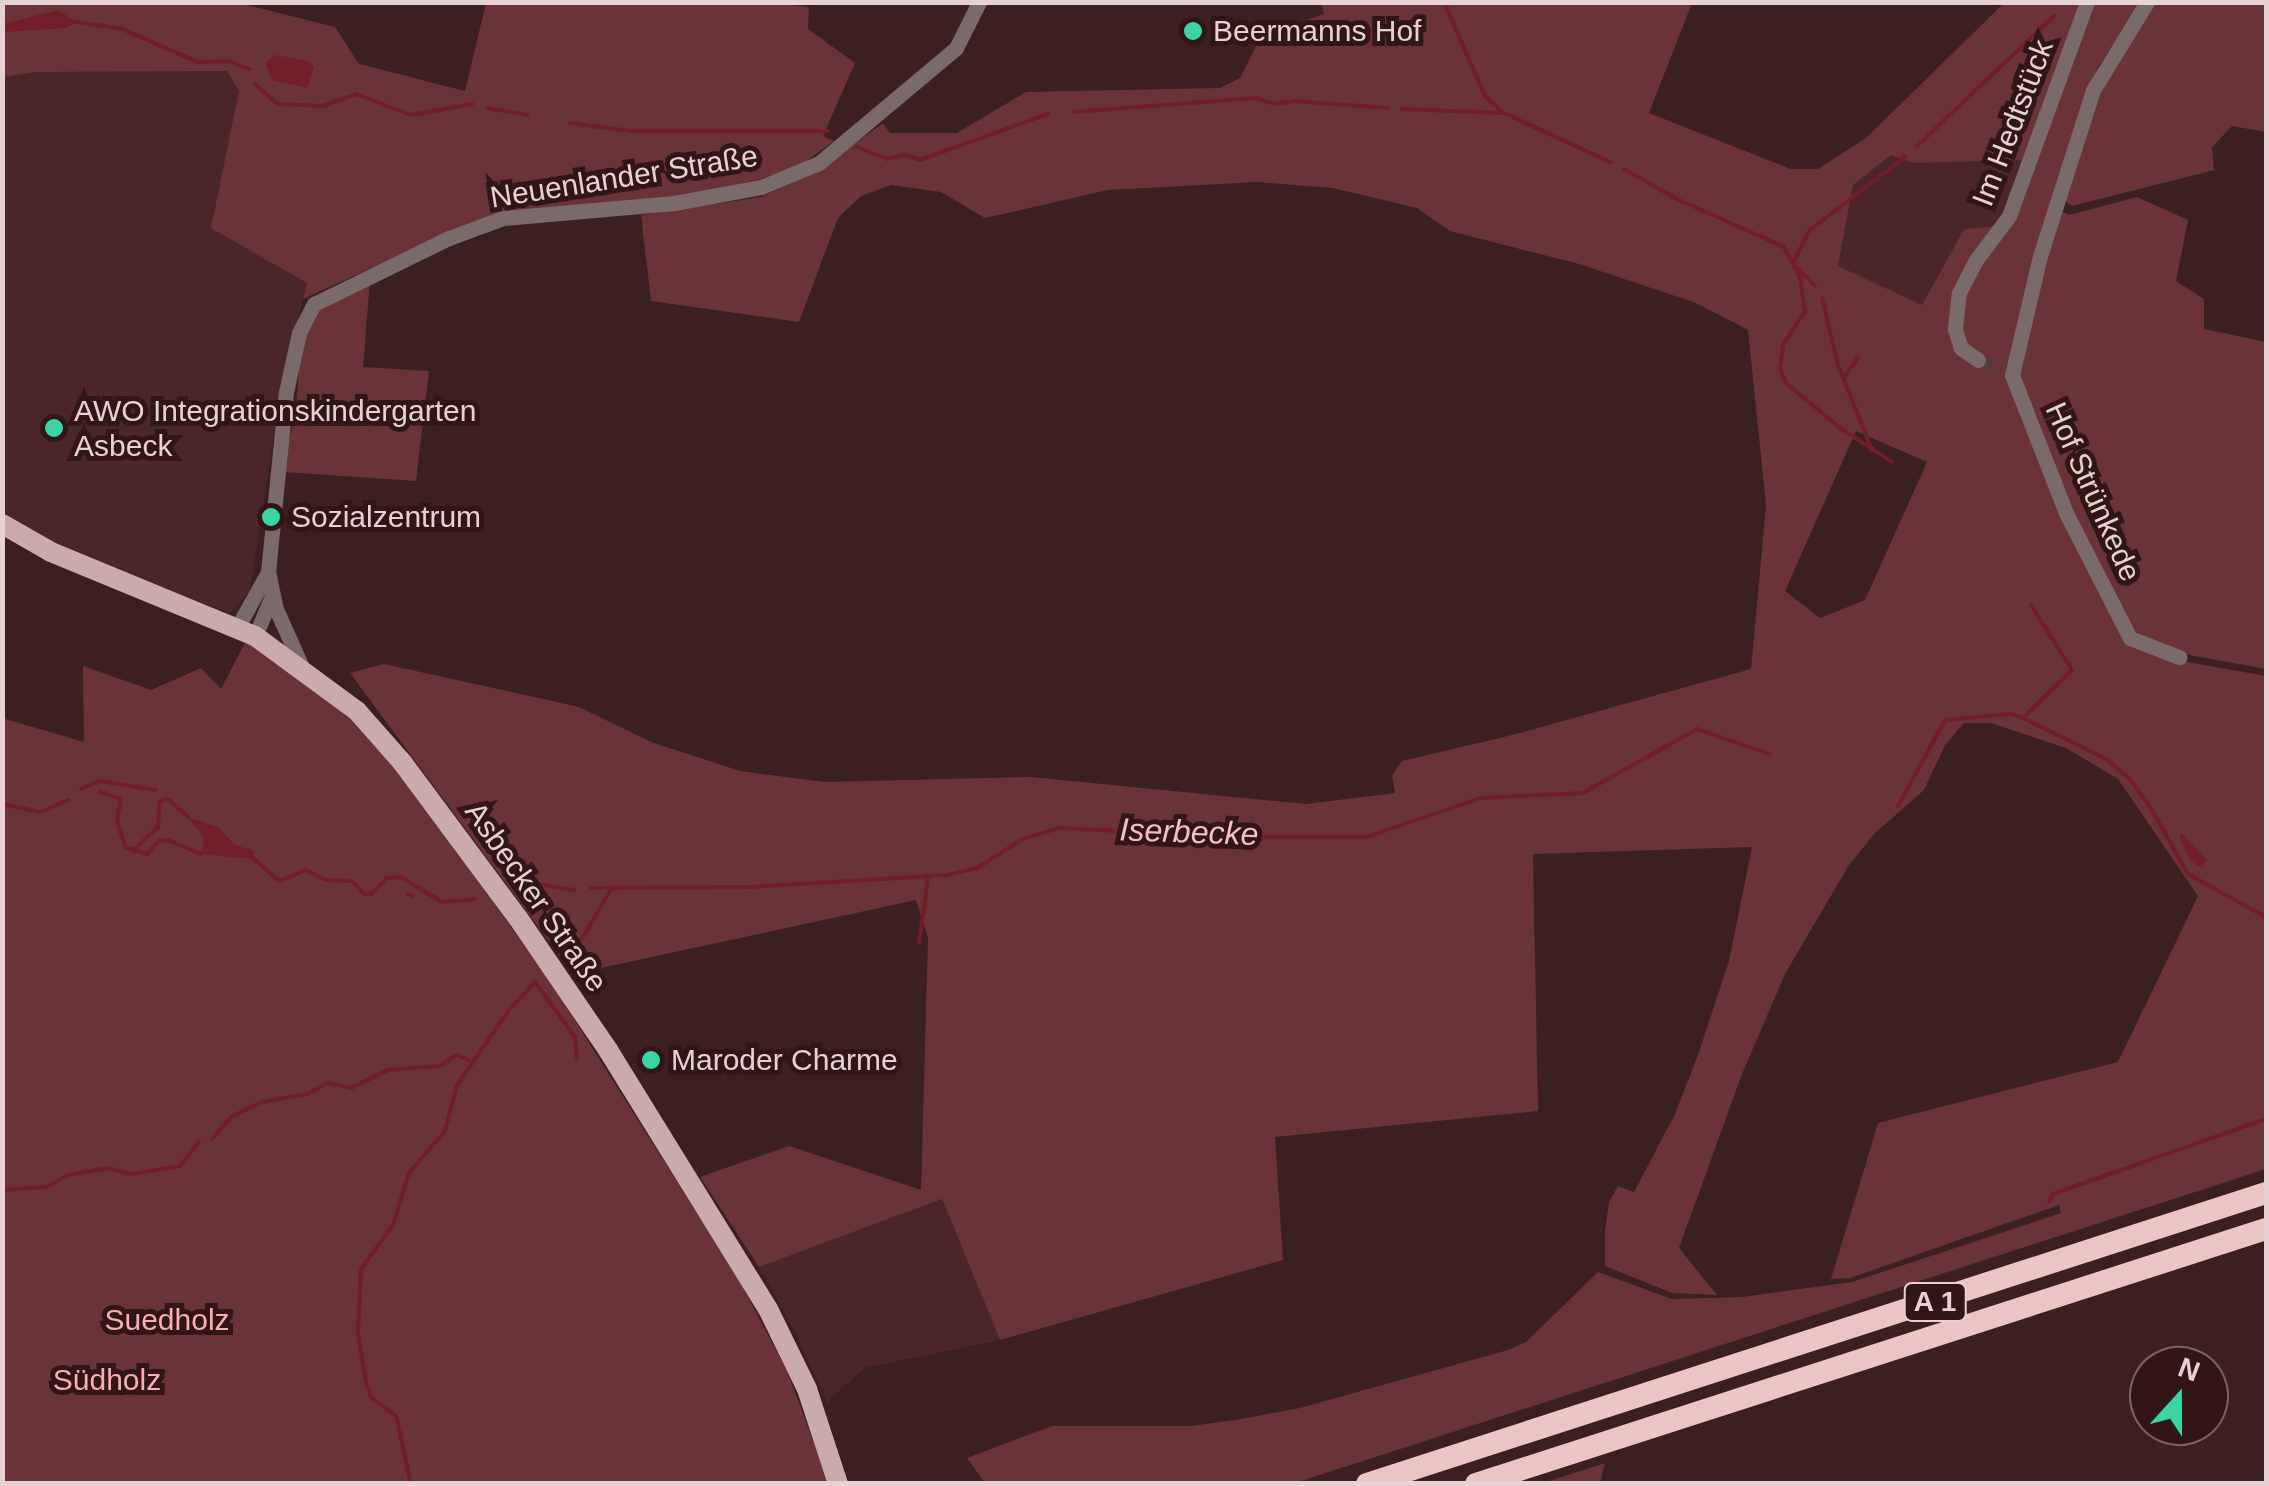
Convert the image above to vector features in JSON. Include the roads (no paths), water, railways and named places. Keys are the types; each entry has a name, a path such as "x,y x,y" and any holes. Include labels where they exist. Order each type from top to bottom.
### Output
{"highway":[{"name":"A 1","path":"1368,1484 2266,1193"},
{"name":"A 1","path":"1476,1484 2266,1228"}],"main road":[{"name":"Asbecker Straße","path":"2,524 51,552 247,631 302,667 357,711 402,762 518,918 612,1058 788,1345 838,1484"}],"street":[{"name":"Neuenlander Straße","path":"247,631 268,572 286,392 299,333 314,304 449,238 503,218 674,203 762,187 820,164 956,48 979,2"},
{"name":"Im Hedtstück","path":"1978,360 1961,348 1955,329 1959,293 1976,260 2009,216 2086,2"},
{"name":"Im Hedtstück","path":"2025,316 2063,178 2093,90 2147,2"},
{"name":"Hof Strünkede","path":"2025,316 2006,372 2066,513 2130,638 2178,657"},
{"name":"Neuenlander Straße","path":"268,572 272,596 302,667"},
{"path":"247,631 272,596"}],"waterway":[{"path":"1444,2 1485,96 1501,111"},
{"path":"1917,146 2054,16"},
{"path":"77,22 122,29 198,62 229,61 249,69"},
{"path":"255,84 277,104 323,106 356,94 411,115 472,104"},
{"path":"1073,112 1255,98 1275,104 1293,101 1389,108"},
{"path":"487,108 527,115"},
{"path":"1402,109 1504,113 1610,162"},
{"path":"857,147 887,159 904,155 920,160 1048,114"},
{"path":"570,123 630,131 828,131"},
{"path":"1815,286 1793,263 1810,230 1905,157"},
{"path":"1624,169 1679,200 1784,247 1800,277 1805,311 1783,345 1780,368 1785,382 1840,428 1892,462"},
{"path":"1822,298 1838,365 1872,450"},
{"path":"1844,378 1858,357"},
{"path":"2031,605 2072,670 2023,718 2106,759 2129,778 2150,807 2188,874 2266,917"},
{"name":"Iserbecke","path":"1898,806 1945,720 2012,714 2023,718"},
{"name":"Iserbecke","path":"591,888 750,887 948,875 977,868 1023,839 1059,828 1238,837 1367,837 1480,798 1583,793 1697,729 1770,754"},
{"name":"Iserbecke","path":"81,789 99,781 155,790"},
{"path":"100,792 121,799 117,820 125,847 147,854 159,841 168,840 201,854"},
{"path":"133,851 158,827 160,801 168,799 188,817"},
{"name":"Iserbecke","path":"2,804 41,812 68,800"},
{"name":"Iserbecke","path":"254,859 279,881 306,870 326,880 352,881 364,894 371,894 387,878 401,877 442,902 475,899"},
{"path":"919,943 928,878"},
{"name":"Iserbecke","path":"524,882 574,890"},
{"path":"571,949 580,942 611,889"},
{"path":"408,894 412,896"},
{"path":"411,1484 396,1416 371,1397 366,1382 358,1333 361,1269 393,1225 409,1173 445,1131 457,1085 509,1010 535,982 575,1037 577,1059"},
{"path":"212,1139 231,1117 262,1102 307,1094 328,1083 351,1088 388,1070 440,1066 456,1055 469,1060"},
{"path":"2049,1202 2053,1194 2266,1119"},
{"path":"2,1190 47,1187 68,1175 108,1168 131,1174 180,1166 199,1142"}],"tunnel":[{"path":"1978,360 2001,369"}],"place":[{"name":"Beermanns Hof","path":"1193,31"},
{"name":"AWO Integrationskindergarten Asbeck","path":"54,428"},
{"name":"Sozialzentrum","path":"271,517"},
{"name":"Maroder Charme","path":"651,1060"}],"park label":[{"name":"Suedholz","path":"167,1320"},
{"name":"Südholz","path":"107,1380"}]}
